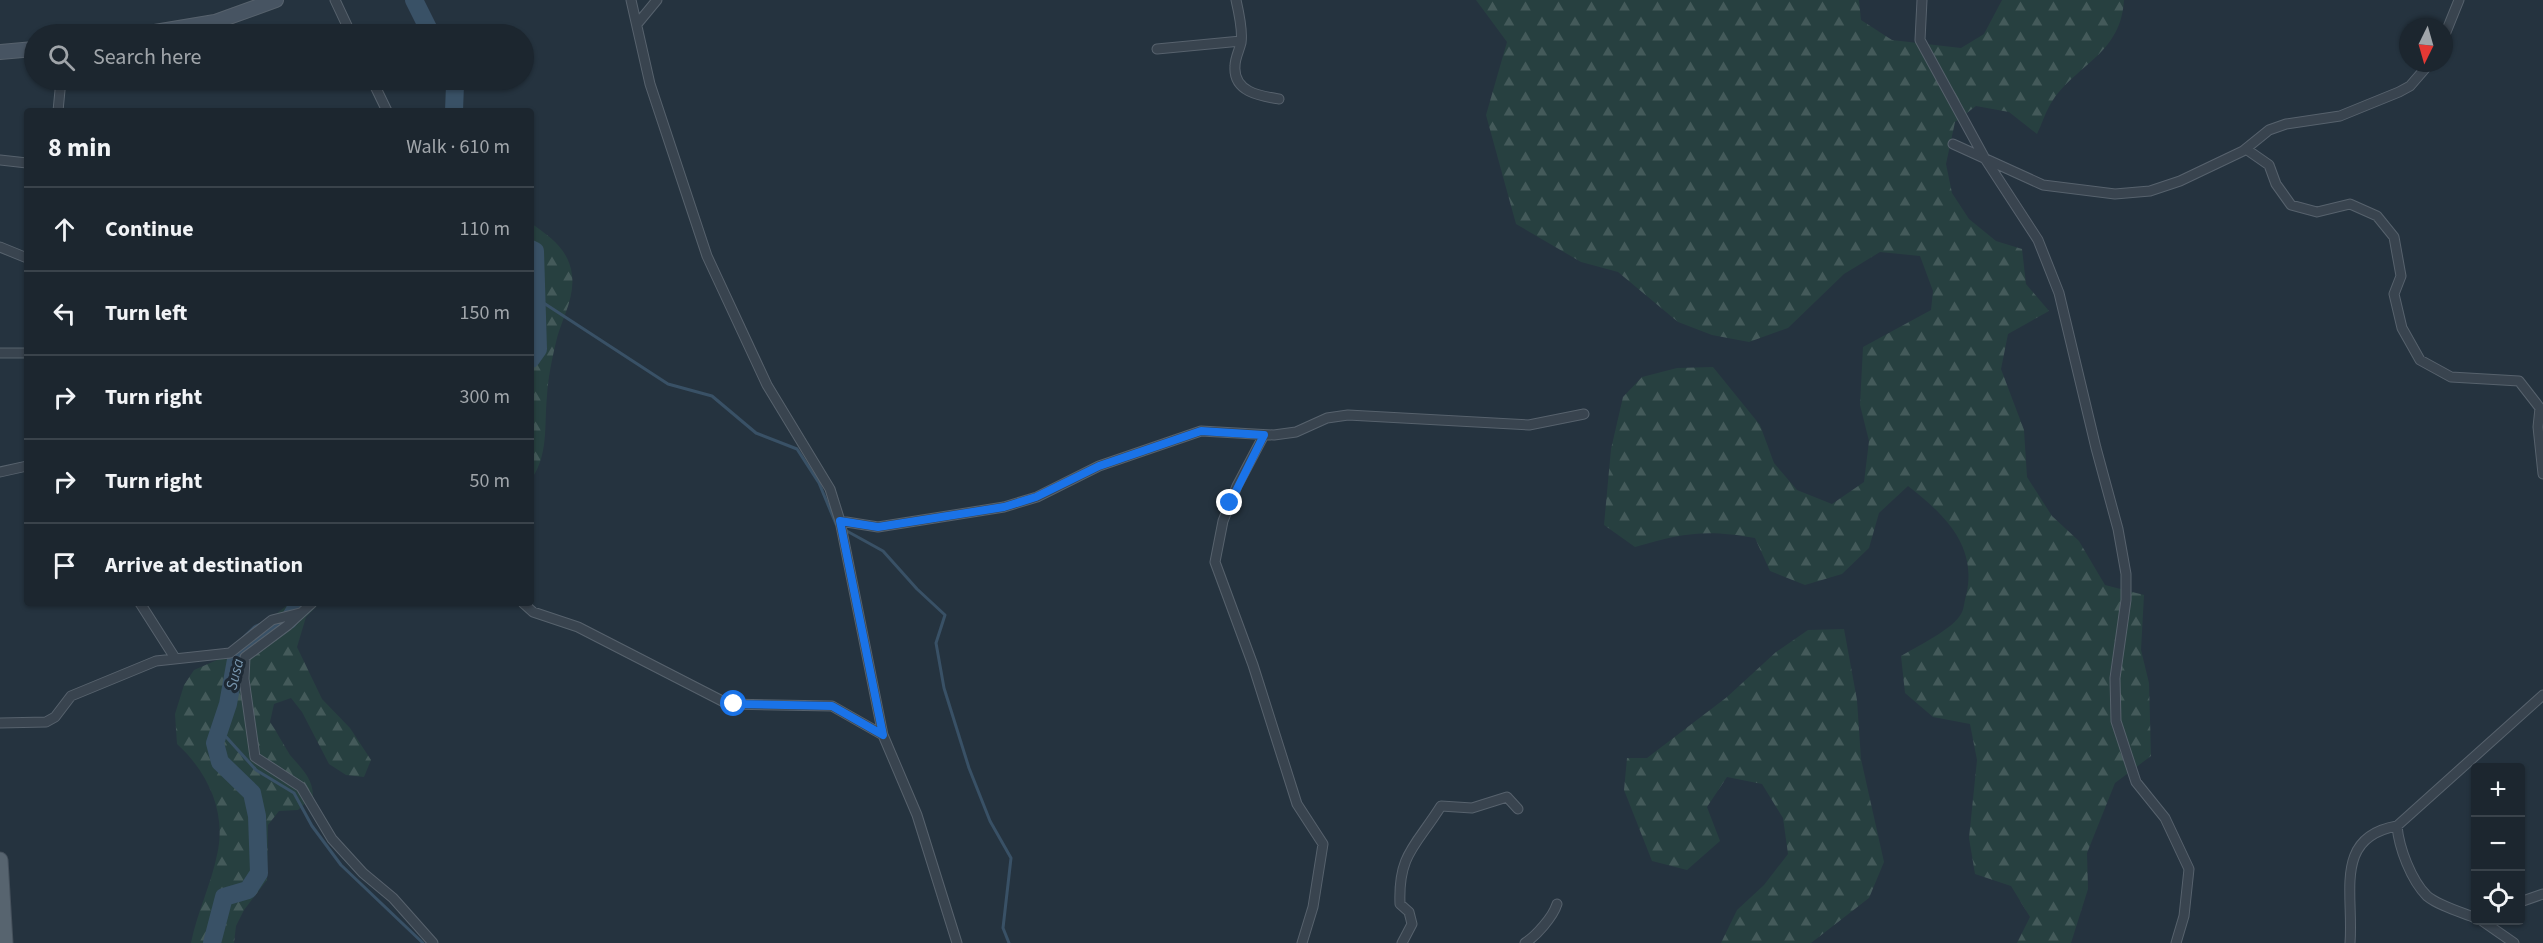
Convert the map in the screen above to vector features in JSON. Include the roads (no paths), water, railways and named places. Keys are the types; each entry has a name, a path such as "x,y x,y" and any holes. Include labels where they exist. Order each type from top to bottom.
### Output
{"main road":[{"path":"203,24 215,22 276,0"},
{"path":"0,52 24,50"},
{"path":"0,860 5,943"}],"street":[{"path":"335,0 346,24"},
{"path":"631,0 650,84 707,256 767,385 830,489 840,521 883,735 917,815 957,943"},
{"path":"638,23 657,0"},
{"path":"1236,0 1241,41 1235,65 1238,83 1256,95 1280,99"},
{"path":"1922,0 1920,40 1984,158 2038,240 2052,270 2118,529 2126,574 2115,678 2115,722 2121,746 2136,782 2165,818 2189,869 2184,916 2176,943"},
{"path":"2451,18 2458,0"},
{"path":"1157,49 1241,41"},
{"path":"1953,144 2043,185 2127,194 2160,189 2246,149 2269,130 2286,124 2340,116 2410,86 2422,72"},
{"path":"58,108 60,90"},
{"path":"377,90 386,108"},
{"path":"2246,149 2269,165 2276,184 2291,205 2317,212 2350,204 2377,216 2394,237 2401,276 2394,294 2402,328 2420,360 2451,377 2519,381 2540,408 2538,427 2543,474"},
{"path":"0,160 24,163"},
{"path":"0,247 24,257"},
{"path":"0,353 24,353"},
{"path":"840,521 878,527 1004,507 1036,497 1099,466 1201,431 1264,435 1296,432 1327,418 1348,415 1529,425 1584,414"},
{"path":"1264,435 1223,521 1215,562 1253,665 1297,804 1323,844 1313,907 1302,943"},
{"path":"0,472 24,467"},
{"path":"142,606 175,658"},
{"path":"308,606 288,625 245,657 244,679 255,757 301,787 332,839 363,873 393,898 433,943"},
{"path":"526,606 533,612 578,627 724,702 832,706 883,735"},
{"path":"0,723 46,722 55,717 71,696 156,661 230,653 272,620 300,613"},
{"path":"2350,943 2353,857 2369,834 2397,826 2543,695"},
{"path":"1402,943 1412,924 1409,912 1400,904 1399,885 1404,861 1441,806 1472,808 1507,797 1518,809"},
{"path":"2397,826 2398,837 2407,862 2427,895 2471,916"},
{"path":"2525,900 2543,894"},
{"path":"1525,943 1534,938 1557,904"},
{"path":"2487,925 2514,943"}],"waterway":[{"name":"Susa","path":"414,0 426,24"},
{"name":"Susa","path":"454,108 455,90"},
{"name":"Susa","path":"534,250 538,349 534,355"},
{"path":"536,298 668,384 712,396 756,433 797,449 819,483 836,524 839,526"},
{"path":"845,530 883,551 917,589 945,615 936,643 944,688 969,768 990,821 1011,858 1003,928 1009,943"},
{"path":"212,943 224,897 248,890 259,873 257,816 252,793 220,762 215,743 228,704 237,654 259,633 289,620 297,606"},
{"path":"219,729 256,770 294,793 312,826 341,865 423,943"}]}
